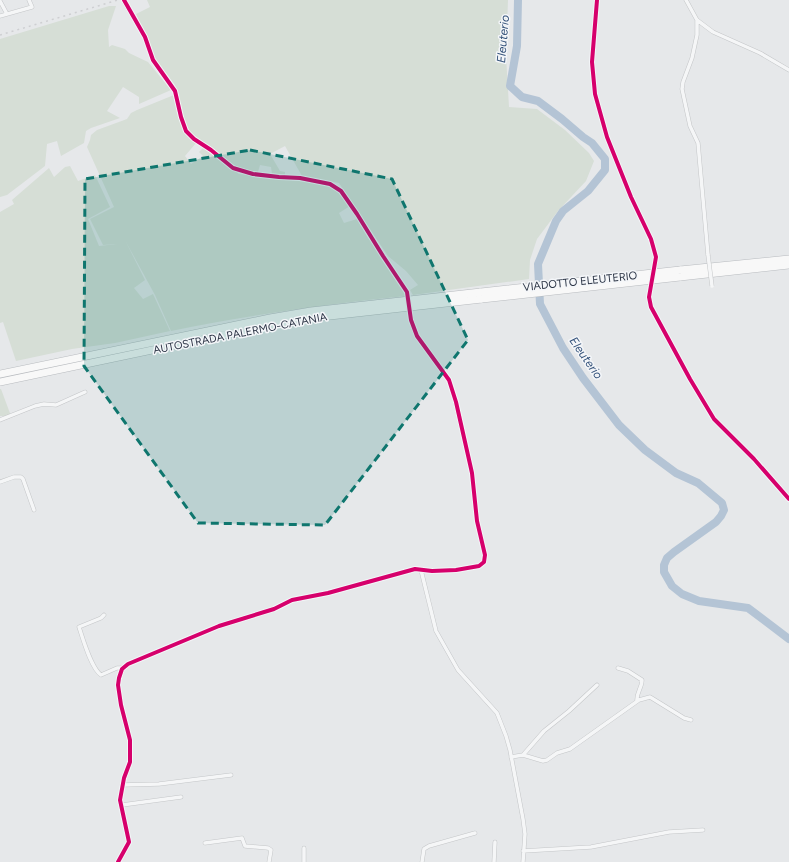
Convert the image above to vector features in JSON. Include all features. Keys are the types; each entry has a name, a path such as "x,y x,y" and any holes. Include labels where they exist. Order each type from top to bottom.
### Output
{"highway":[{"path":"680,273 789,258"},
{"path":"680,273 789,265"},
{"name":"VIADOTTO ELEUTERIO","path":"482,295 680,273"},
{"name":"AUTOSTRADA PALERMO-CATANIA","path":"0,374 297,314 482,295"},
{"name":"AUTOSTRADA PALERMO-CATANIA","path":"0,382 271,325 482,295"}],"street":[{"path":"0,16 32,7 29,0"},
{"path":"597,0 592,62 595,94 607,137 633,203 652,239 656,257 649,297 651,307 690,380 714,419 754,459 789,499"},
{"path":"686,0 697,20 713,32 760,53 789,70"},
{"path":"0,1 7,14"},
{"path":"125,3 145,37 153,60 175,91 186,131 194,139 211,150 233,168 253,174 300,178 330,184 341,191 358,214 407,292"},
{"path":"697,20 695,46 682,89 690,126 698,143 712,286"},
{"path":"118,862 129,842 120,800 122,786 130,762 130,748 118,685 123,668 128,664 219,626 274,609 292,600 328,593 415,569 432,571 443,570 479,566 484,562 486,555 477,521 472,473 452,390 449,380 417,336 411,317"},
{"path":"0,420 35,406 44,404 56,405 85,392"},
{"path":"0,482 14,477 21,477 35,512"},
{"path":"421,570 436,631 458,670 497,713 506,736 512,757 523,819 525,834 523,862"},
{"path":"104,616 79,627 84,644 94,666 101,675 117,668 123,668"},
{"path":"618,668 628,671 642,680 637,701"},
{"path":"523,755 544,732 597,685"},
{"path":"512,757 523,755 543,761 547,760 557,753 570,749 637,701 650,697 684,718 691,720"},
{"path":"122,786 159,784 231,775"},
{"path":"122,805 181,797"},
{"path":"523,851 590,847 669,832 703,830"},
{"path":"422,862 424,849 428,846 475,833"},
{"path":"205,843 242,838 245,846 268,848 271,850 269,862"},
{"path":"494,862 495,842"},
{"path":"304,848 304,862"}],"highlighted area":[{"path":"250,150 392,179 468,340 325,525 198,523 84,366 85,179"}],"shaded area":[{"path":"147,0 508,0 506,56 509,107 537,109 565,130 589,153 594,161 586,181 558,211 537,239 530,260 529,279 413,295 410,290 418,285 406,271 388,256 339,183 302,176 285,146 270,154 280,171 285,172 285,175 272,174 271,167 260,165 258,172 245,170 232,164 190,132 185,121 175,85 155,58 136,14 150,7"},
{"path":"109,6 116,6 108,30 109,47 112,45 125,49 129,53 148,62 171,90 139,104 139,97 123,87 107,111 120,118 86,131 84,143 61,156 57,141 47,144 45,166 7,195 0,197 0,39"},
{"path":"174,95 182,126 185,132 196,143 185,156 191,164 203,156 199,152 203,148 239,174 324,184 332,188 350,206 339,213 344,223 357,219 378,253 393,272 406,296 288,310 171,331 155,295 126,242 145,280 134,288 143,299 153,294 170,331 115,343 72,349 16,361 3,322 0,323 0,212 14,204 12,200 49,168 54,177 65,167 70,166 78,181 95,175 110,207 88,219 99,246 117,244 103,245 90,219 114,207 87,147 91,135 97,130 127,119 131,113 137,110"},
{"path":"1,389 11,416 0,416"}],"waterway":[{"name":"Eleuterio","path":"518,0 517,46 510,86 522,97 538,101 562,119 592,143 605,159 605,170 588,191 563,211 556,221 538,264 540,304 563,348 583,378 619,425 645,450 676,473 698,483 722,503 724,510 716,522 667,558 664,565 664,572 672,586 682,594 699,601 748,608 789,639"}],"tunnel":[{"path":"409,306 411,317"}],"railway":[{"path":"0,35 118,0"}],"cycle path":[{"path":"118,862 129,842 120,800 124,778 130,762 130,740 121,705 118,685 122,669 128,664 219,626 274,609 292,600 328,593 415,569 432,571 456,570 479,566 484,562 485,555 477,521 472,473 456,402 449,380 417,336 411,320 407,292 357,214 341,191 330,184 300,178 253,174 233,168 211,150 194,139 186,131 175,91 153,60 145,37 124,0"},
{"path":"597,0 592,62 595,94 607,137 631,197 651,239 656,257 649,297 651,307 690,379 714,419 754,459 789,499"}]}
